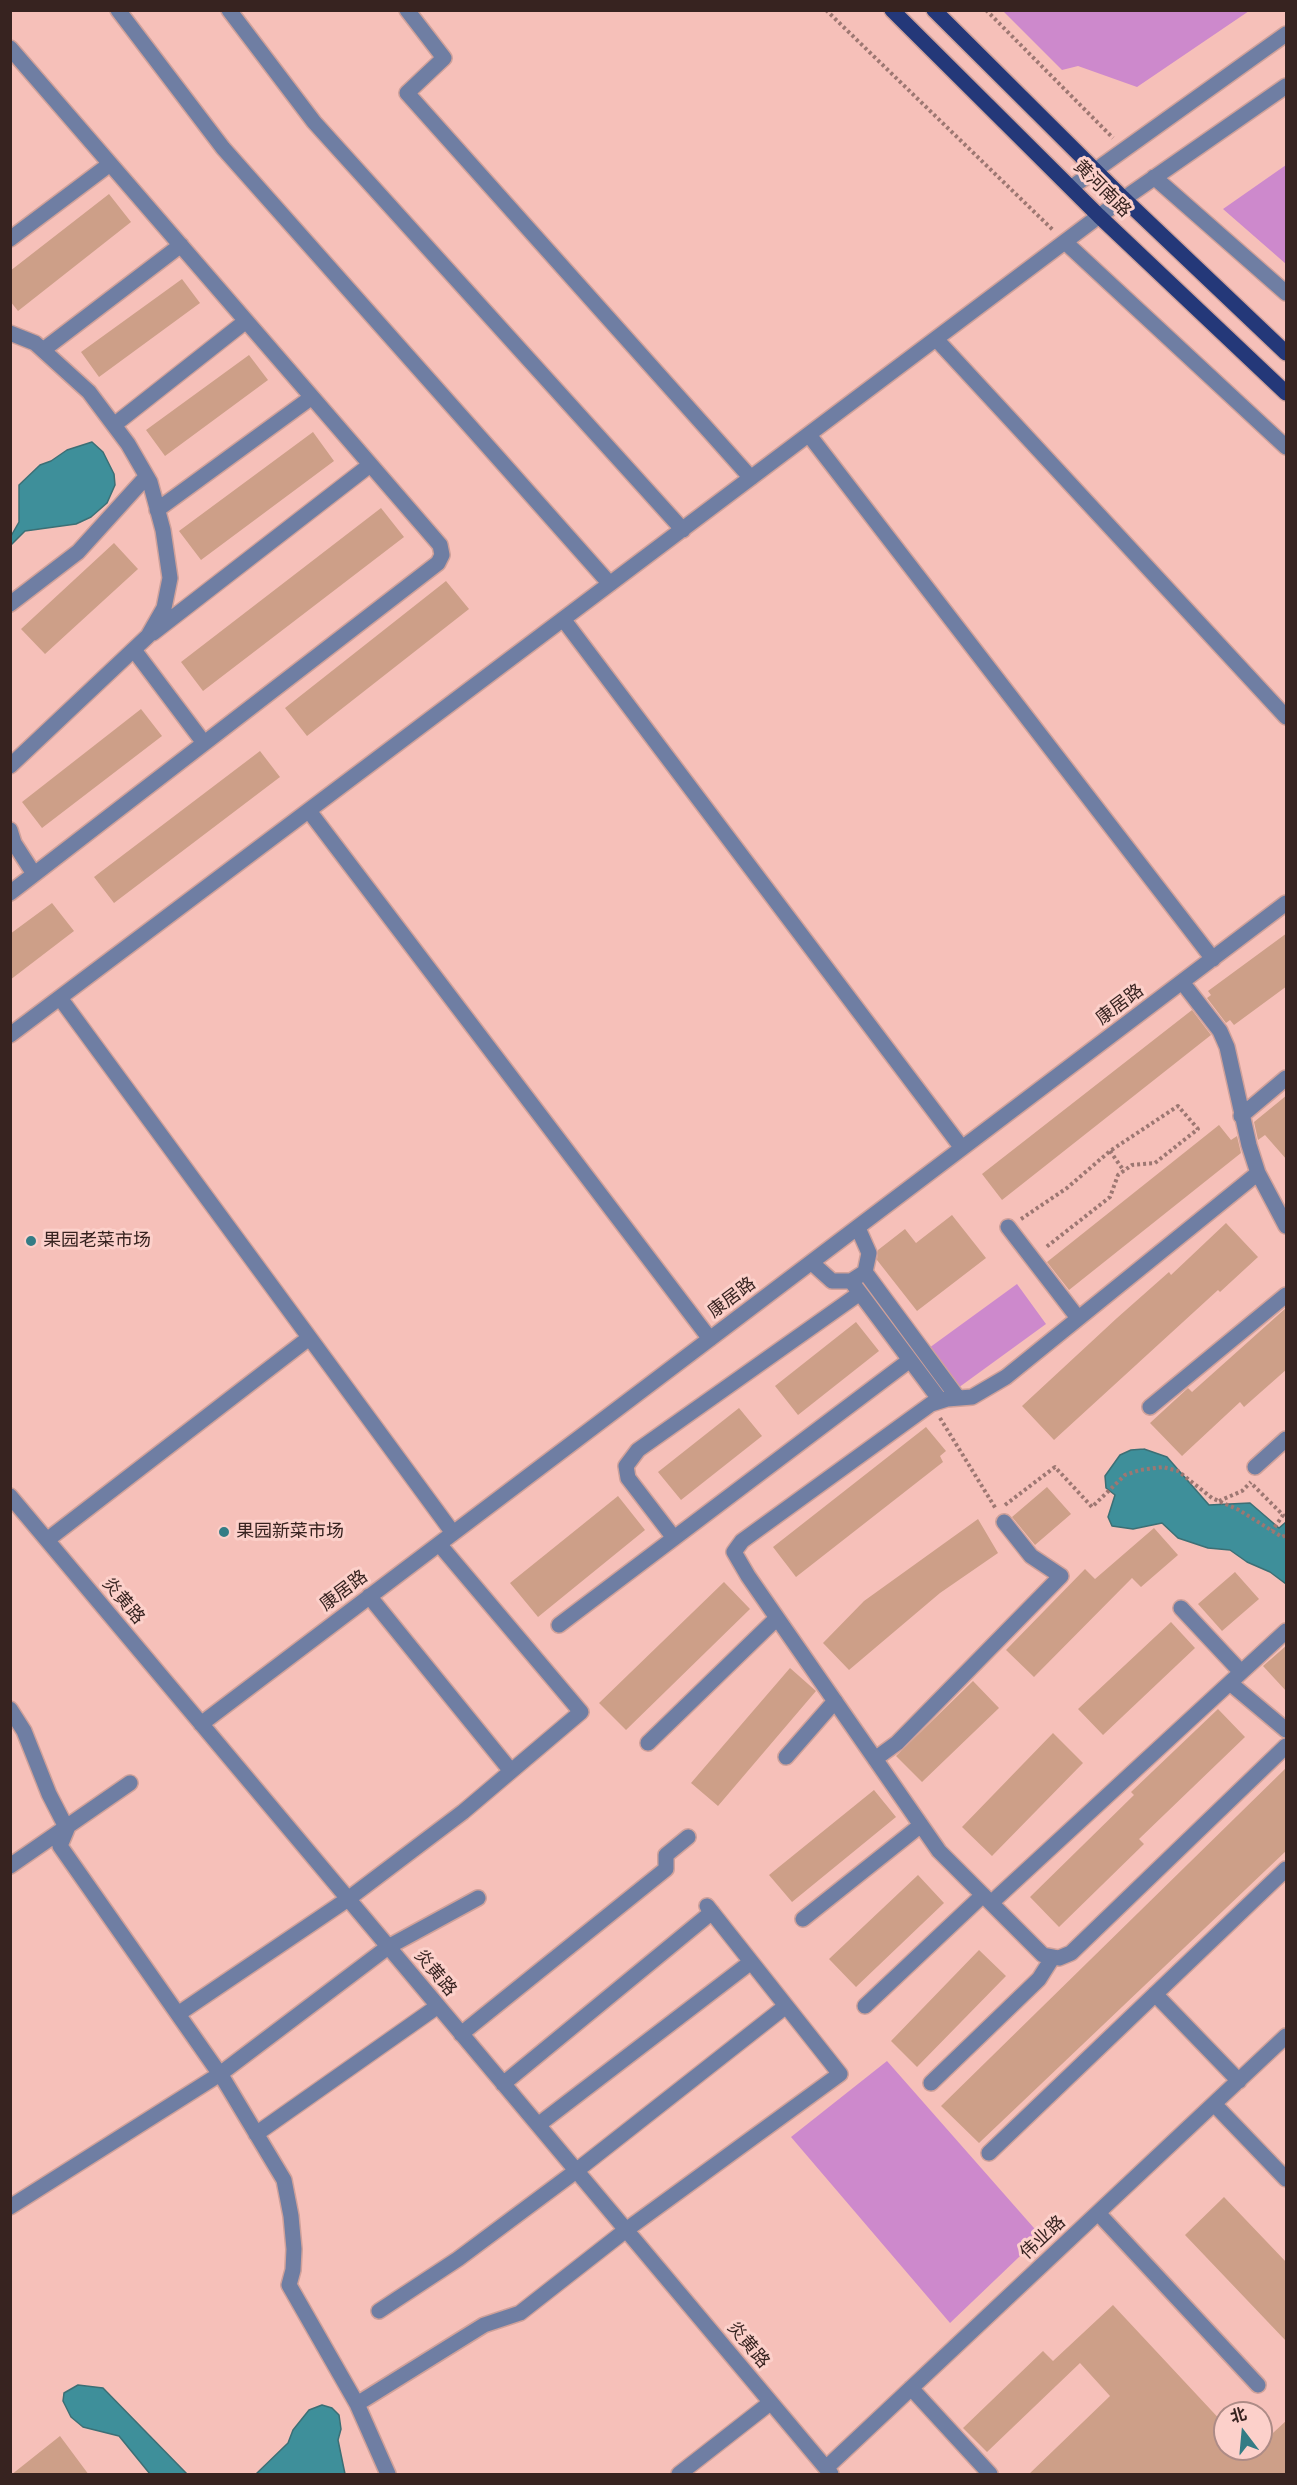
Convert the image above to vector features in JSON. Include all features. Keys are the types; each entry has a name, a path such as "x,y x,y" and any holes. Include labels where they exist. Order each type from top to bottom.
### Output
{"main road":[{"name":"黄河南路","path":"892,10 1099,216 1287,393"},
{"name":"黄河南路","path":"934,10 1094,170 1287,353"}],"street":[{"path":"118,10 223,148 610,584"},
{"path":"229,10 314,122 683,530"},
{"path":"407,10 444,58 407,93 751,478"},
{"path":"1072,187 1287,34"},
{"path":"10,48 440,545 442,555 438,563 10,893"},
{"path":"10,1035 1123,198 1287,86"},
{"path":"10,239 110,164"},
{"path":"1154,177 1287,293"},
{"path":"1065,242 1287,447"},
{"path":"43,350 181,245"},
{"path":"114,425 246,321"},
{"path":"10,333 34,343 89,392 128,444 146,477 163,530 170,578 164,608 148,636"},
{"path":"936,339 1287,717"},
{"path":"157,510 312,397"},
{"path":"809,435 1213,959"},
{"path":"10,766 148,636 370,465"},
{"path":"10,604 78,552 146,477"},
{"path":"564,619 962,1149"},
{"path":"134,651 204,743"},
{"path":"309,811 710,1339"},
{"path":"10,830 14,843 34,874"},
{"name":"康居路","path":"201,1724 1287,903"},
{"path":"1182,982 1220,1031 1227,1047 1241,1116 1258,1173 1285,1220"},
{"path":"60,998 453,1533"},
{"path":"1241,1116 1287,1078"},
{"path":"1258,1173 1006,1377 972,1397 936,1402 742,1541 734,1552 777,1618 939,1851 1043,1955 1059,1958 1071,1953 1287,1746"},
{"path":"1008,1227 1078,1318"},
{"path":"674,1538 628,1478 626,1466 638,1450 855,1287 865,1272 869,1253 858,1228"},
{"path":"812,1263 832,1281 855,1287 910,1360 936,1402"},
{"path":"865,1272 958,1398"},
{"path":"1150,1407 1287,1296"},
{"path":"47,1540 309,1338"},
{"path":"559,1625 910,1360"},
{"path":"1253,1475 1287,1439"},
{"name":"炎黄路","path":"10,1496 829,2471"},
{"path":"875,1759 897,1743 1061,1576 1031,1556 1000,1517"},
{"path":"178,2014 348,1899 463,1812 581,1712 439,1544"},
{"path":"369,1596 511,1771"},
{"path":"1181,1608 1236,1678 1287,1730"},
{"path":"648,1743 777,1618"},
{"path":"865,2006 1287,1631"},
{"path":"786,1757 835,1701"},
{"path":"10,1709 24,1731 49,1794 67,1829 60,1846 220,2074 284,2180 294,2249 293,2270 289,2285 357,2404 388,2475"},
{"path":"10,1866 67,1829 130,1783"},
{"path":"803,1919 921,1825"},
{"path":"461,2034 666,1869 666,1855 688,1837"},
{"path":"989,2153 1287,1869"},
{"path":"10,2207 220,2074 388,1947 478,1898"},
{"path":"357,2404 484,2325 520,2313 626,2230 840,2074 709,1909 503,2084"},
{"path":"931,2083 1040,1979 1053,1957"},
{"path":"538,2125 752,1962"},
{"path":"1155,1994 1239,2081"},
{"path":"256,2134 438,2006"},
{"path":"379,2311 458,2259 576,2171 786,2006"},
{"name":"伟业路","path":"829,2471 911,2388 1287,2036"},
{"path":"1214,2104 1287,2179"},
{"path":"1098,2213 1258,2385"},
{"path":"911,2388 990,2475"},
{"path":"679,2475 771,2403"}],"path":[{"path":"826,10 1065,242"},
{"path":"986,10 1124,149"},
{"path":"1008,1227 1067,1188 1110,1151 1178,1106 1198,1129 1155,1163 1132,1165 1118,1175 1110,1197 1031,1259"},
{"path":"1110,1151 1124,1171"},
{"path":"936,1402 1000,1517 1055,1467 1092,1507 1125,1475 1140,1470 1163,1467 1178,1471 1219,1501 1239,1510 1282,1537 1287,1534"},
{"path":"1219,1501 1242,1491 1253,1475 1283,1515 1272,1531"}],"shaded area":[{"path":"1003,11 1249,11 1137,87 1078,66 1062,70"},
{"path":"1286,165 1286,264 1223,209"},
{"path":"1017,1284 1046,1324 958,1388 929,1348"},
{"path":"887,2061 1041,2236 950,2323 791,2137"}],"water":[{"path":"92,442 103,452 114,474 115,485 107,503 91,517 76,524 25,531 11,545 11,536 19,522 19,485 40,465 51,461 67,450"},
{"path":"1144,1449 1167,1457 1209,1505 1250,1503 1279,1528 1286,1522 1286,1584 1270,1572 1247,1562 1230,1550 1208,1548 1178,1538 1162,1523 1133,1529 1112,1526 1108,1517 1115,1495 1106,1488 1105,1476 1120,1455 1131,1450"},
{"path":"78,2385 103,2388 187,2474 150,2474 119,2436 83,2427 71,2417 63,2401 64,2393"},
{"path":"322,2405 332,2408 339,2415 341,2429 338,2440 345,2474 256,2474 288,2443 293,2430 309,2410"}],"building":[{"path":"109,194 131,222 18,311 10,301 10,271"},
{"path":"182,279 200,303 99,377 81,352"},
{"path":"249,355 268,380 165,456 146,430"},
{"path":"313,432 334,461 201,560 179,531"},
{"path":"381,508 404,537 203,691 181,662"},
{"path":"114,543 138,569 45,654 21,629"},
{"path":"446,581 469,609 307,736 285,708"},
{"path":"141,709 162,736 42,828 22,802"},
{"path":"260,751 280,777 114,903 94,877"},
{"path":"52,903 74,931 10,980 10,934"},
{"path":"1287,933 1287,986 1234,1025 1230,1020 1226,1023 1207,998 1211,995 1208,991"},
{"path":"1192,1010 1211,1035 1002,1200 982,1174"},
{"path":"1287,1095 1287,1160 1265,1135 1258,1140 1254,1122"},
{"path":"1219,1125 1231,1140 1237,1136 1241,1153 1069,1290 1047,1262"},
{"path":"952,1215 986,1258 917,1311 877,1260 878,1250 905,1229 916,1243"},
{"path":"1226,1223 1258,1257 1220,1292 1218,1290 1054,1440 1022,1406 1117,1318 1169,1272 1171,1275"},
{"path":"1287,1307 1287,1369 1244,1407 1240,1402 1182,1456 1150,1423 1188,1388 1192,1392"},
{"path":"856,1322 879,1351 798,1415 775,1386"},
{"path":"739,1408 762,1436 681,1500 658,1472"},
{"path":"926,1427 946,1451 940,1456 943,1462 796,1577 773,1547"},
{"path":"1047,1487 1071,1514 1035,1545 1012,1517"},
{"path":"618,1496 645,1530 538,1617 510,1583"},
{"path":"978,1519 998,1553 940,1593 849,1670 823,1643 864,1601"},
{"path":"1154,1528 1178,1555 1141,1587 1132,1578 1034,1677 1006,1650 1085,1569 1095,1579"},
{"path":"1235,1572 1259,1599 1222,1631 1198,1604"},
{"path":"724,1582 750,1609 626,1730 599,1703"},
{"path":"1171,1622 1195,1648 1103,1735 1078,1709"},
{"path":"1287,1645 1287,1692 1263,1666"},
{"path":"790,1668 816,1691 718,1806 691,1783"},
{"path":"973,1681 999,1708 922,1782 896,1756"},
{"path":"1218,1709 1245,1737 1139,1839 1144,1844 1059,1927 1030,1897 1134,1795 1131,1792"},
{"path":"1053,1733 1083,1763 992,1856 962,1827"},
{"path":"1287,1767 1287,1850 979,2143 941,2106"},
{"path":"874,1790 896,1817 792,1902 769,1875"},
{"path":"918,1875 944,1903 856,1987 829,1959"},
{"path":"979,1950 1006,1976 917,2067 891,2041"},
{"path":"1224,2197 1287,2263 1287,2342 1185,2235"},
{"path":"1113,2305 1213,2412 1213,2461 1273,2461 1273,2433 1287,2420 1287,2475 1028,2475 1110,2396 1080,2363 987,2452 963,2428 1043,2351 1053,2361"},
{"path":"60,2436 89,2475 11,2475"}],"place":[{"name":"果园老菜市场","path":"31,1241"},
{"name":"果园新菜市场","path":"224,1532"}]}
